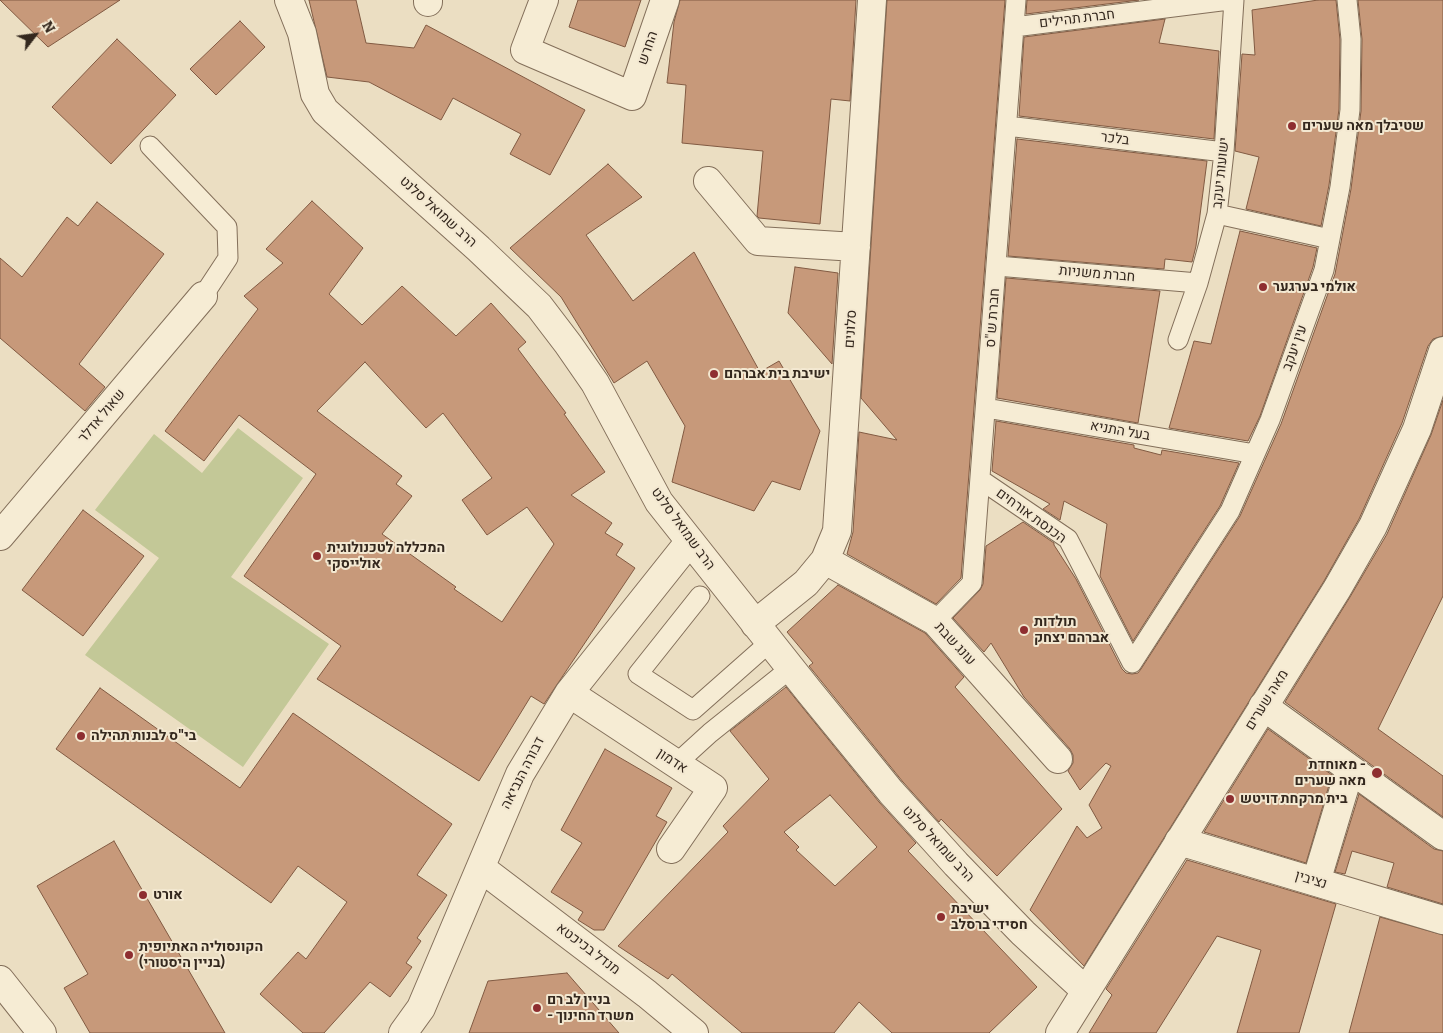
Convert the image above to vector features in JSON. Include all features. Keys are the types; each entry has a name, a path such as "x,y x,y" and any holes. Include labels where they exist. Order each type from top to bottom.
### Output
{"street":[{"name":"הרב שמואל סלנט","path":"289,0 302,33 315,94 325,112 479,249 538,306 568,344 595,383 660,502 763,633 891,792 956,864 1023,933 1086,991"},
{"name":"החרש","path":"544,0 525,50 632,96 665,0"},
{"name":"סלונים","path":"763,633 825,560 837,531 872,0"},
{"path":"708,181 758,241 856,247"},
{"name":"שאול אדלר","path":"0,536 203,296"},
{"name":"מאה שערים","path":"1060,1033 1337,589 1373,526 1417,429 1443,351"},
{"name":"דבורה הנביאה","path":"403,1033 421,1008 520,774 569,693 690,540"},
{"name":"עונג שבת","path":"825,560 935,621 1058,759"},
{"name":"אדמון","path":"569,693 713,788 671,849"},
{"path":"1263,706 1443,836"},
{"path":"1316,882 1350,769"},
{"name":"נציבין","path":"1179,841 1443,920"},
{"name":"מנדל בכיכטא","path":"480,868 647,994 694,1033"},
{"path":"0,980 42,1033"}],"lane":[{"name":"חברת ש\"ס","path":"935,621 972,583 1016,0"},
{"name":"חברת תהילים","path":"1014,27 1229,0"},
{"name":"ישועות יעקב","path":"1178,340 1198,283 1217,214 1224,152 1234,0"},
{"name":"עין יעקב","path":"1132,663 1230,510 1270,420 1324,270 1340,187 1350,110 1351,39 1348,0"},
{"name":"בלכר","path":"1007,126 1224,152"},
{"path":"150,146 227,227 228,258 203,296"},
{"path":"1217,214 1330,239"},
{"name":"חברת משניות","path":"997,266 1198,283"},
{"name":"בעל התניא","path":"986,408 1254,454"},
{"name":"הכנסת אורחים","path":"981,480 1068,539 1132,663"},
{"path":"700,596 638,674 693,710 763,633"},
{"path":"676,764 710,733 791,668"}],"green space":[{"path":"238,428 303,478 231,577 329,644 243,767 85,655 159,558 95,510 154,434 202,473"}],"building":[{"path":"0,0 120,0 48,47"},
{"path":"309,0 356,0 366,43 414,48 426,25 585,110 550,175 510,154 521,134 453,98 441,120 369,82 327,77"},
{"path":"578,0 641,0 625,47 569,27"},
{"path":"680,0 856,0 850,101 831,99 820,224 759,218 757,216 763,151 682,143 686,85 667,83 674,22"},
{"path":"887,0 1005,0 961,578 936,604 847,554 853,532 859,432 897,440 861,398"},
{"path":"1027,0 1139,0 1026,14"},
{"path":"1318,0 1336,0 1340,40 1339,109 1329,185 1321,226 1246,209 1259,157 1235,151 1242,54 1255,55 1252,10"},
{"path":"1358,0 1443,0 1443,336 1433,339 1428,346 1402,423 1359,519 1324,581 1084,966 1030,910 1077,826 1087,838 1102,828 1089,805 1111,766 1106,763 1080,790 1068,771 1073,763 1073,755 1070,749 1024,697 991,643 984,652 953,618 980,590 983,584 986,546 1023,522 1054,543 1076,579 1122,669 1126,673 1132,674 1138,673 1141,669 1240,516 1281,424 1335,274 1351,189 1361,111 1362,39"},
{"path":"1165,19 1159,43 1219,51 1214,139 1019,116 1024,37"},
{"path":"240,21 265,47 216,95 190,69"},
{"path":"117,39 176,95 111,164 52,107"},
{"path":"1017,139 1207,161 1196,246 1192,262 1165,259 1164,269 1008,256"},
{"path":"608,164 642,197 586,235 633,301 694,252 760,372 779,361 820,431 800,490 772,481 754,511 672,482 685,426 647,361 614,383 561,297 510,248"},
{"path":"312,201 363,248 329,294 362,325 402,286 456,336 491,303 526,342 518,349 566,413 564,414 605,472 571,495 612,523 605,533 623,544 616,555 635,568 544,704 531,696 479,781 317,679 341,646 244,576 316,474 239,415 204,461 165,431 258,309 244,296 283,263 266,249","holes":["365,362 426,428 443,413 492,478 462,500 487,535 527,507 554,544 502,622 454,589 456,587 382,534 412,496 396,484 402,476 317,411"]},
{"path":"97,202 164,254 79,364 105,387 85,411 0,338 0,258 22,277 67,217 78,226"},
{"path":"1240,231 1317,248 1313,267 1260,416 1248,441 1169,428 1194,341 1211,344"},
{"path":"795,267 838,273 832,364 788,313"},
{"path":"1006,278 1160,291 1138,423 997,398"},
{"path":"1443,400 1443,596 1378,729 1443,776 1443,817 1285,702 1387,534 1431,435"},
{"path":"996,421 1134,445 1134,448 1161,455 1162,450 1239,463 1220,506 1133,641 1100,576 1107,524 1064,501 1060,520 1043,509 1050,504 992,471"},
{"path":"83,510 144,556 83,636 22,590"},
{"path":"838,585 925,633 964,677 955,687 1062,809 997,876 941,819 939,822 903,782 809,666 813,663 787,632"},
{"path":"786,687 879,802 916,843 908,851 1037,987 989,1033 892,1033 859,1002 834,1033 742,1033 672,974 668,979 618,946 728,832 723,826 769,779 730,731","holes":["830,795 877,847 835,886 796,850 799,847 784,832"]},
{"path":"100,688 240,788 293,713 452,824 417,875 447,895 417,938 421,941 406,963 412,967 390,997 370,982 324,1033 303,1033 260,994 298,952 306,959 347,902 298,866 271,903 56,749"},
{"path":"1268,729 1332,775 1306,863 1204,832"},
{"path":"605,749 672,788 656,816 667,822 604,930 594,930 578,920 583,912 551,892 582,843 561,830"},
{"path":"1359,794 1434,849 1443,851 1443,904 1387,887 1394,863 1352,851 1345,874 1335,872"},
{"name":"הקונסוליה האתיופית (בניין היסטורי)","path":"114,841 225,1033 90,1033 64,988 88,974 37,886"},
{"path":"1187,860 1336,904 1299,1033 1237,1033 1261,950 1217,936 1156,1033 1089,1033 1112,995 1106,989"},
{"path":"1380,917 1443,935 1443,1033 1349,1033"},
{"name":"בניין לב רם - משרד החינוך","path":"567,973 619,1033 469,1033 488,981"}],"place":[{"name":"שטיבלך מאה שערים","path":"1292,126"},
{"name":"אולמי בערגער","path":"1263,287"},
{"name":"ישיבת בית אברהם","path":"714,374"},
{"name":"המכללה לטכנולוגית אולייסקי","path":"317,556"},
{"name":"תולדות אברהם יצחק","path":"1024,630"},
{"name":"בי\"ס לבנות תהילה","path":"81,736"},
{"name":"מאוחדת - מאה שערים","path":"1377,773"},
{"name":"בית מרקחת דויטש","path":"1230,799"},
{"name":"אורט","path":"143,895"},
{"name":"ישיבת חסידי ברסלב","path":"941,917"},
{"name":"הקונסוליה האתיופית (בניין היסטורי)","path":"129,955"},
{"name":"בניין לב רם - משרד החינוך","path":"537,1008"}]}
